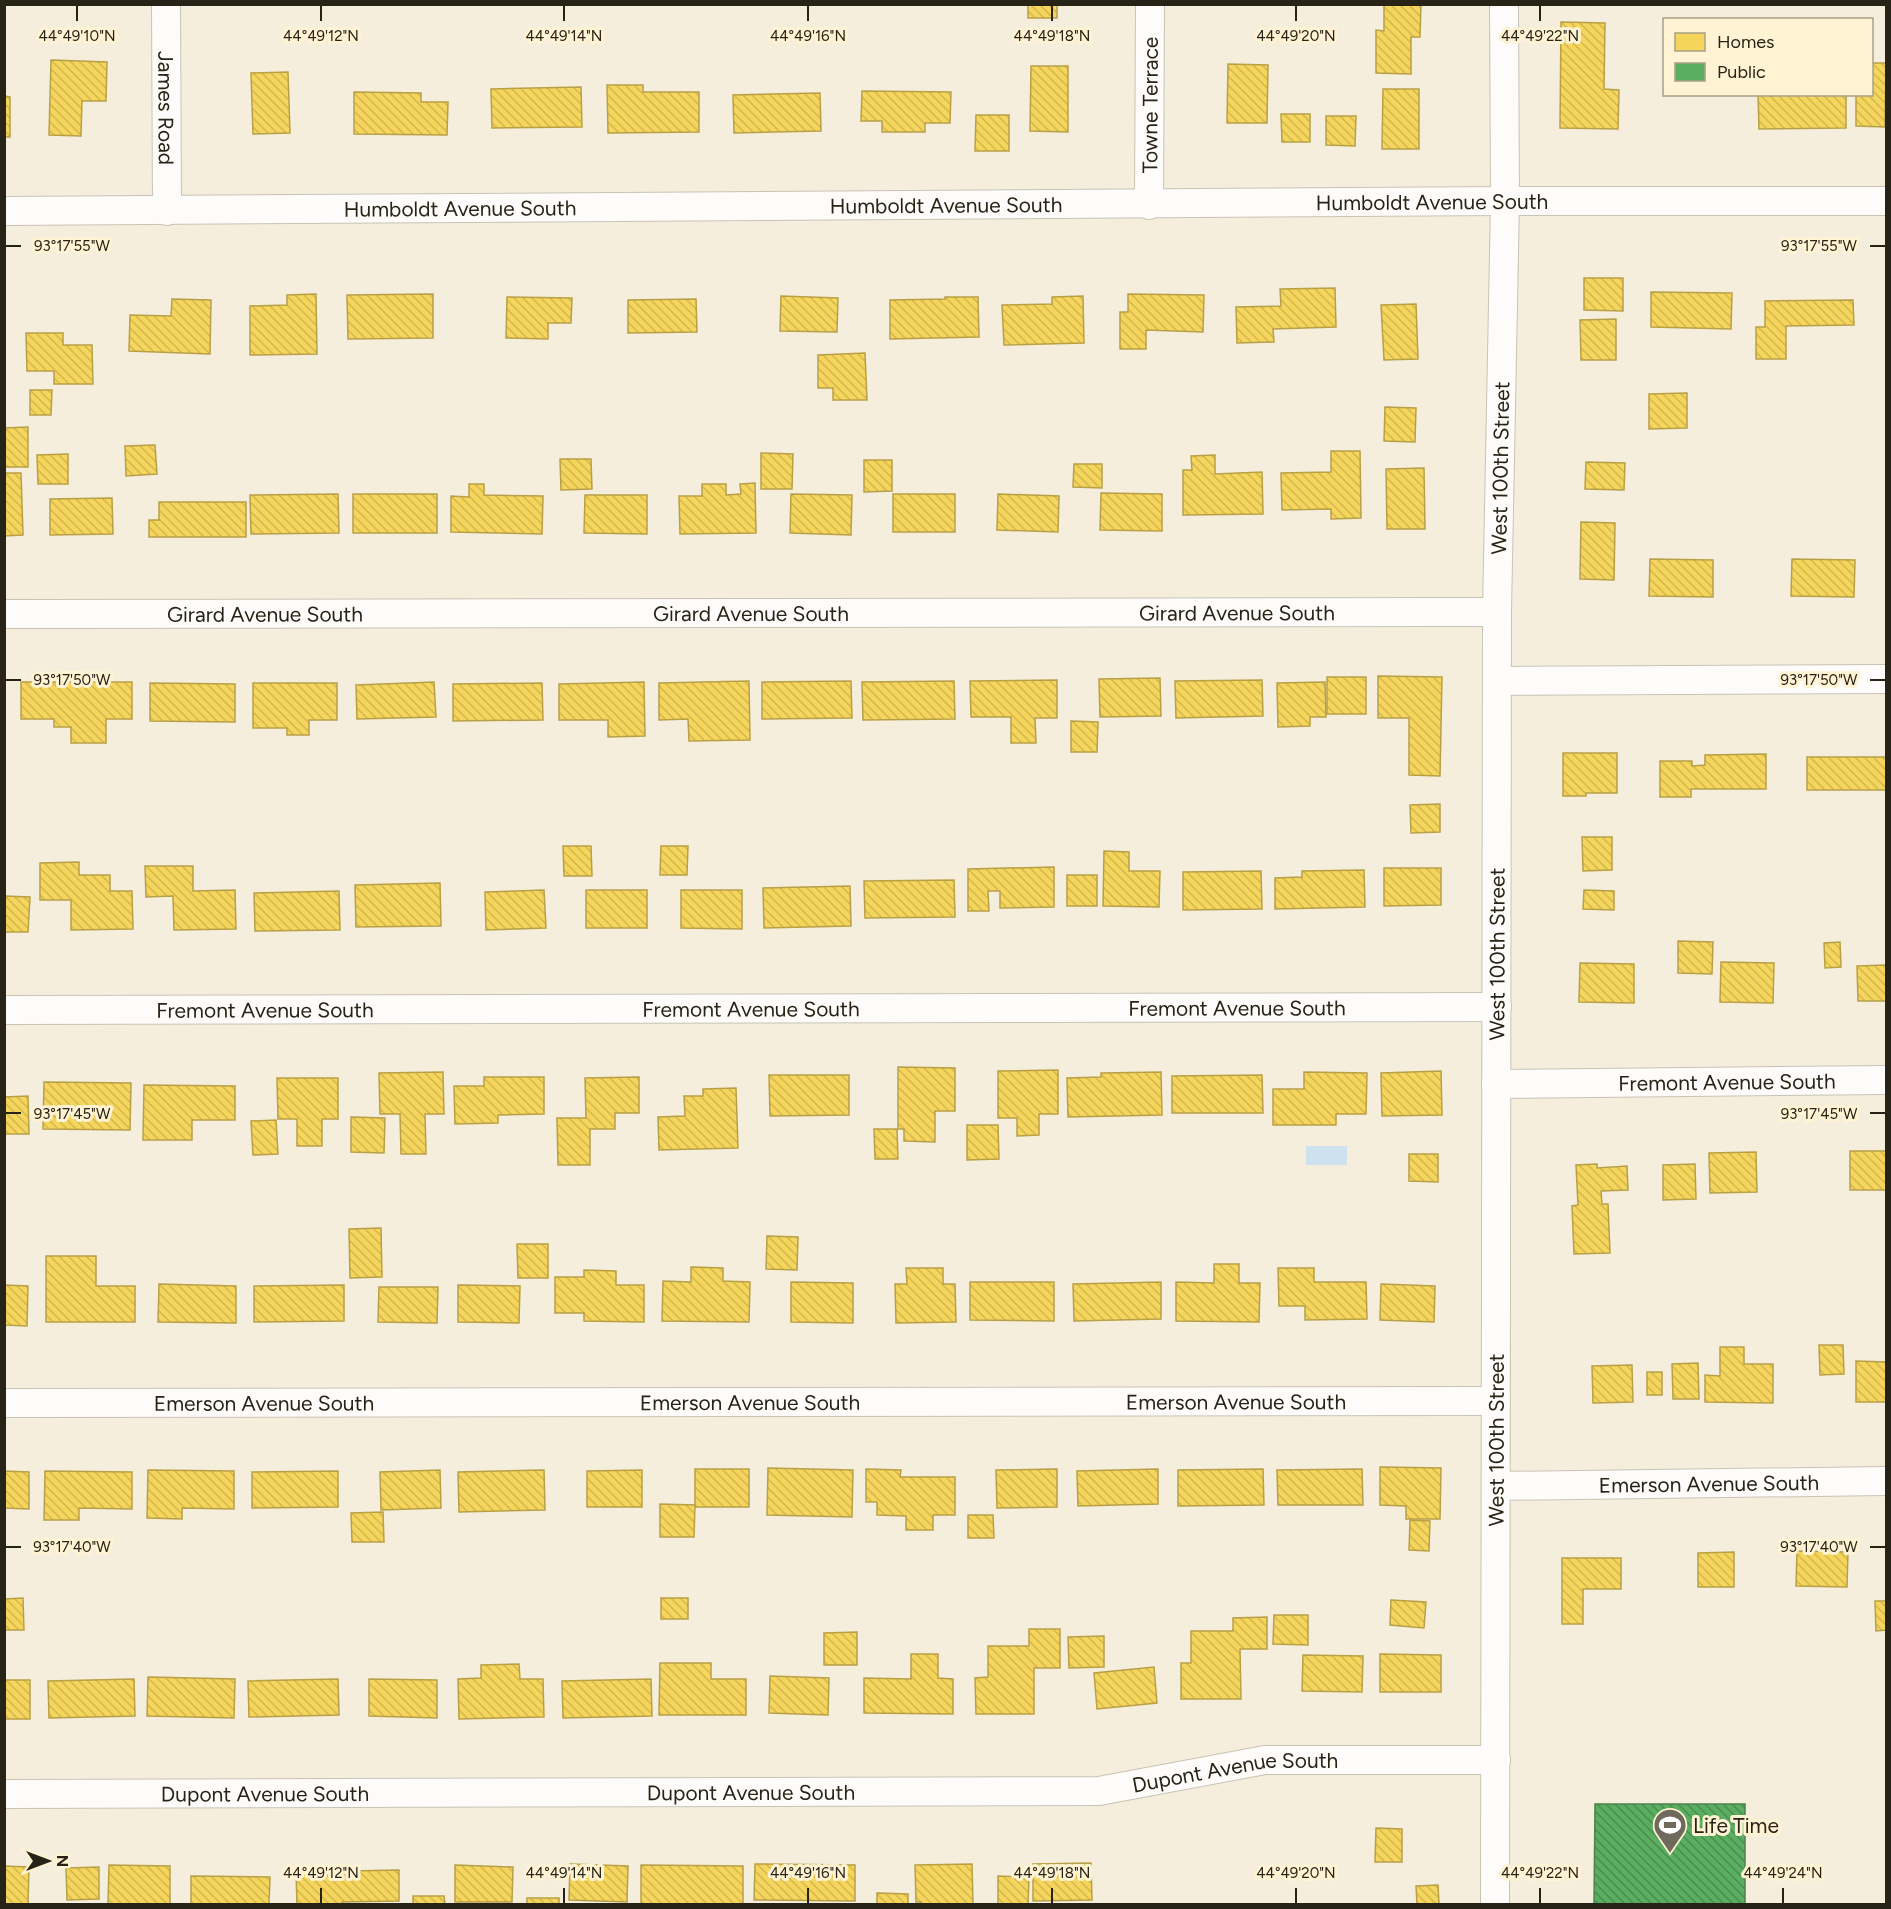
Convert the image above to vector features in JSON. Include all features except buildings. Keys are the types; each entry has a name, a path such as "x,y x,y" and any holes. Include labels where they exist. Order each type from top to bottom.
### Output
{"street":[{"name":"James Road","path":"166,4 167,211"},
{"name":"Towne Terrace","path":"1149,205 1150,4"},
{"name":"West 100th Street","path":"1495,1905 1497,612 1505,201 1504,4"},
{"name":"Humboldt Avenue South","path":"4,212 1505,201 1887,201"},
{"name":"Girard Avenue South","path":"4,614 1497,612"},
{"path":"1497,681 1887,679"},
{"name":"Fremont Avenue South","path":"4,1010 1497,1007"},
{"name":"Fremont Avenue South","path":"1496,1083 1887,1080"},
{"name":"Emerson Avenue South","path":"4,1403 1496,1401"},
{"name":"Emerson Avenue South","path":"1496,1486 1887,1481"},
{"name":"Dupont Avenue South","path":"4,1794 1099,1791 1265,1760 1496,1760"}],"water":[{"path":"1306,1146 1347,1146 1347,1165 1306,1165"}],"place":[{"name":"Life Time","path":"1670,1854"}]}
